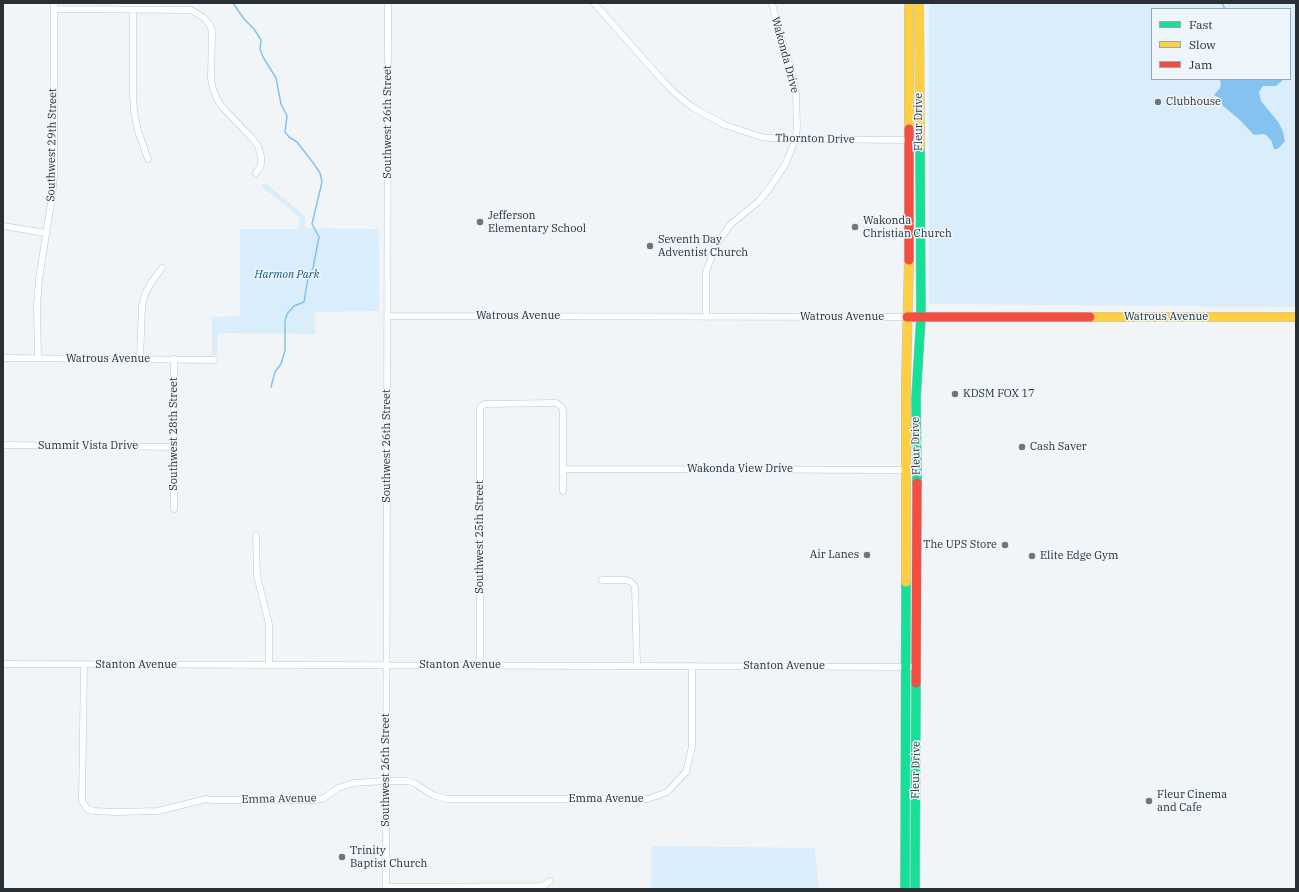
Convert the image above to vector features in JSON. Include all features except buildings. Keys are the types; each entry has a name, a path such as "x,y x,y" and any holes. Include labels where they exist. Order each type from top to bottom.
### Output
{"main road":[{"name":"Fleur Drive","path":"904,889 907,317 909,241 909,3"},
{"name":"Fleur Drive","path":"915,889 917,667 916,398 921,317 919,3"},
{"name":"Watrous Avenue","path":"907,317 1296,317"}],"street":[{"name":"Southwest 26th Street","path":"386,888 388,3"},
{"name":"Thornton Drive","path":"594,3 663,82 692,107 719,122 743,132 763,137 795,140 919,140"},
{"name":"Wakonda Drive","path":"706,317 706,272 714,247 730,225 759,201 769,189 786,163 795,140 798,112 796,94 793,77 772,3"},
{"path":"54,6 132,10 191,10 204,18 210,25 212,31 213,88 217,99 223,108 258,146 261,156 261,163 256,173"},
{"name":"Southwest 29th Street","path":"38,358 37,306 39,279 54,176 54,6"},
{"path":"132,10 134,111 138,131 148,159"},
{"path":"3,226 46,233"},
{"path":"140,359 142,306 145,294 162,268"},
{"name":"Watrous Avenue","path":"388,316 907,317"},
{"name":"Watrous Avenue","path":"3,358 214,360"},
{"name":"Southwest 28th Street","path":"174,359 174,510"},
{"name":"Southwest 25th Street","path":"480,665 481,406 485,404 556,403 562,407 562,469"},
{"name":"Summit Vista Drive","path":"3,445 174,446"},
{"path":"562,469 563,491"},
{"name":"Wakonda View Drive","path":"562,469 916,470"},
{"path":"256,535 257,576 269,624 269,665"},
{"path":"602,580 626,580 631,582 635,587 637,666"},
{"name":"Stanton Avenue","path":"3,664 917,667"},
{"name":"Emma Avenue","path":"84,665 82,801 87,809 94,811 115,812 158,811 206,799 309,800 324,798 338,788 353,783 386,781 407,781 414,783 433,794 447,799 648,799 667,792 686,772 692,747 692,666"},
{"path":"386,888 543,886 550,881"}],"green space":[{"path":"929,3 1296,3 1296,307 929,304"},
{"name":"Harmon Park","path":"265,183 305,216 305,228 379,229 379,311 315,312 315,334 218,333 217,355 212,355 212,317 240,316 240,229 299,229 299,217 261,186"},
{"path":"651,846 815,848 819,889 651,889"}],"water":[{"path":"1220,80 1283,80 1276,86 1263,86 1259,92 1261,101 1279,123 1283,132 1285,141 1279,148 1274,149 1271,140 1266,135 1253,134 1240,120 1223,106 1219,98 1214,95 1220,88 1221,82"}],"waterway":[{"path":"233,3 261,40 260,49 263,57 276,78 281,104 287,116 285,132 289,137 297,142 314,164 320,173 322,182 312,224 319,237 313,268 308,278 304,302 294,306 287,314 285,321 285,350 281,364 275,372 271,387"},
{"path":"1222,3 1224,8"}],"traffic: fast":[{"path":"917,483 916,398 921,317 920,146"},
{"path":"905,889 906,582"},
{"path":"915,889 916,683"}],"traffic: slow":[{"path":"909,3 909,129"},
{"path":"919,3 920,146"},
{"path":"906,582 906,382 909,260"},
{"path":"1090,317 1296,317"}],"traffic: jam":[{"path":"909,129 909,260"},
{"path":"907,317 1090,317"},
{"path":"916,683 917,483"}],"place":[{"name":"Clubhouse","path":"1158,102"},
{"name":"Jefferson Elementary School","path":"480,222"},
{"name":"Wakonda Christian Church","path":"855,227"},
{"name":"Seventh Day Adventist Church","path":"650,246"},
{"name":"KDSM FOX 17","path":"955,394"},
{"name":"Cash Saver","path":"1022,447"},
{"name":"The UPS Store","path":"1005,545"},
{"name":"Air Lanes","path":"867,555"},
{"name":"Elite Edge Gym","path":"1032,556"},
{"name":"Fleur Cinema and Cafe","path":"1149,801"},
{"name":"Trinity Baptist Church","path":"342,857"}]}
